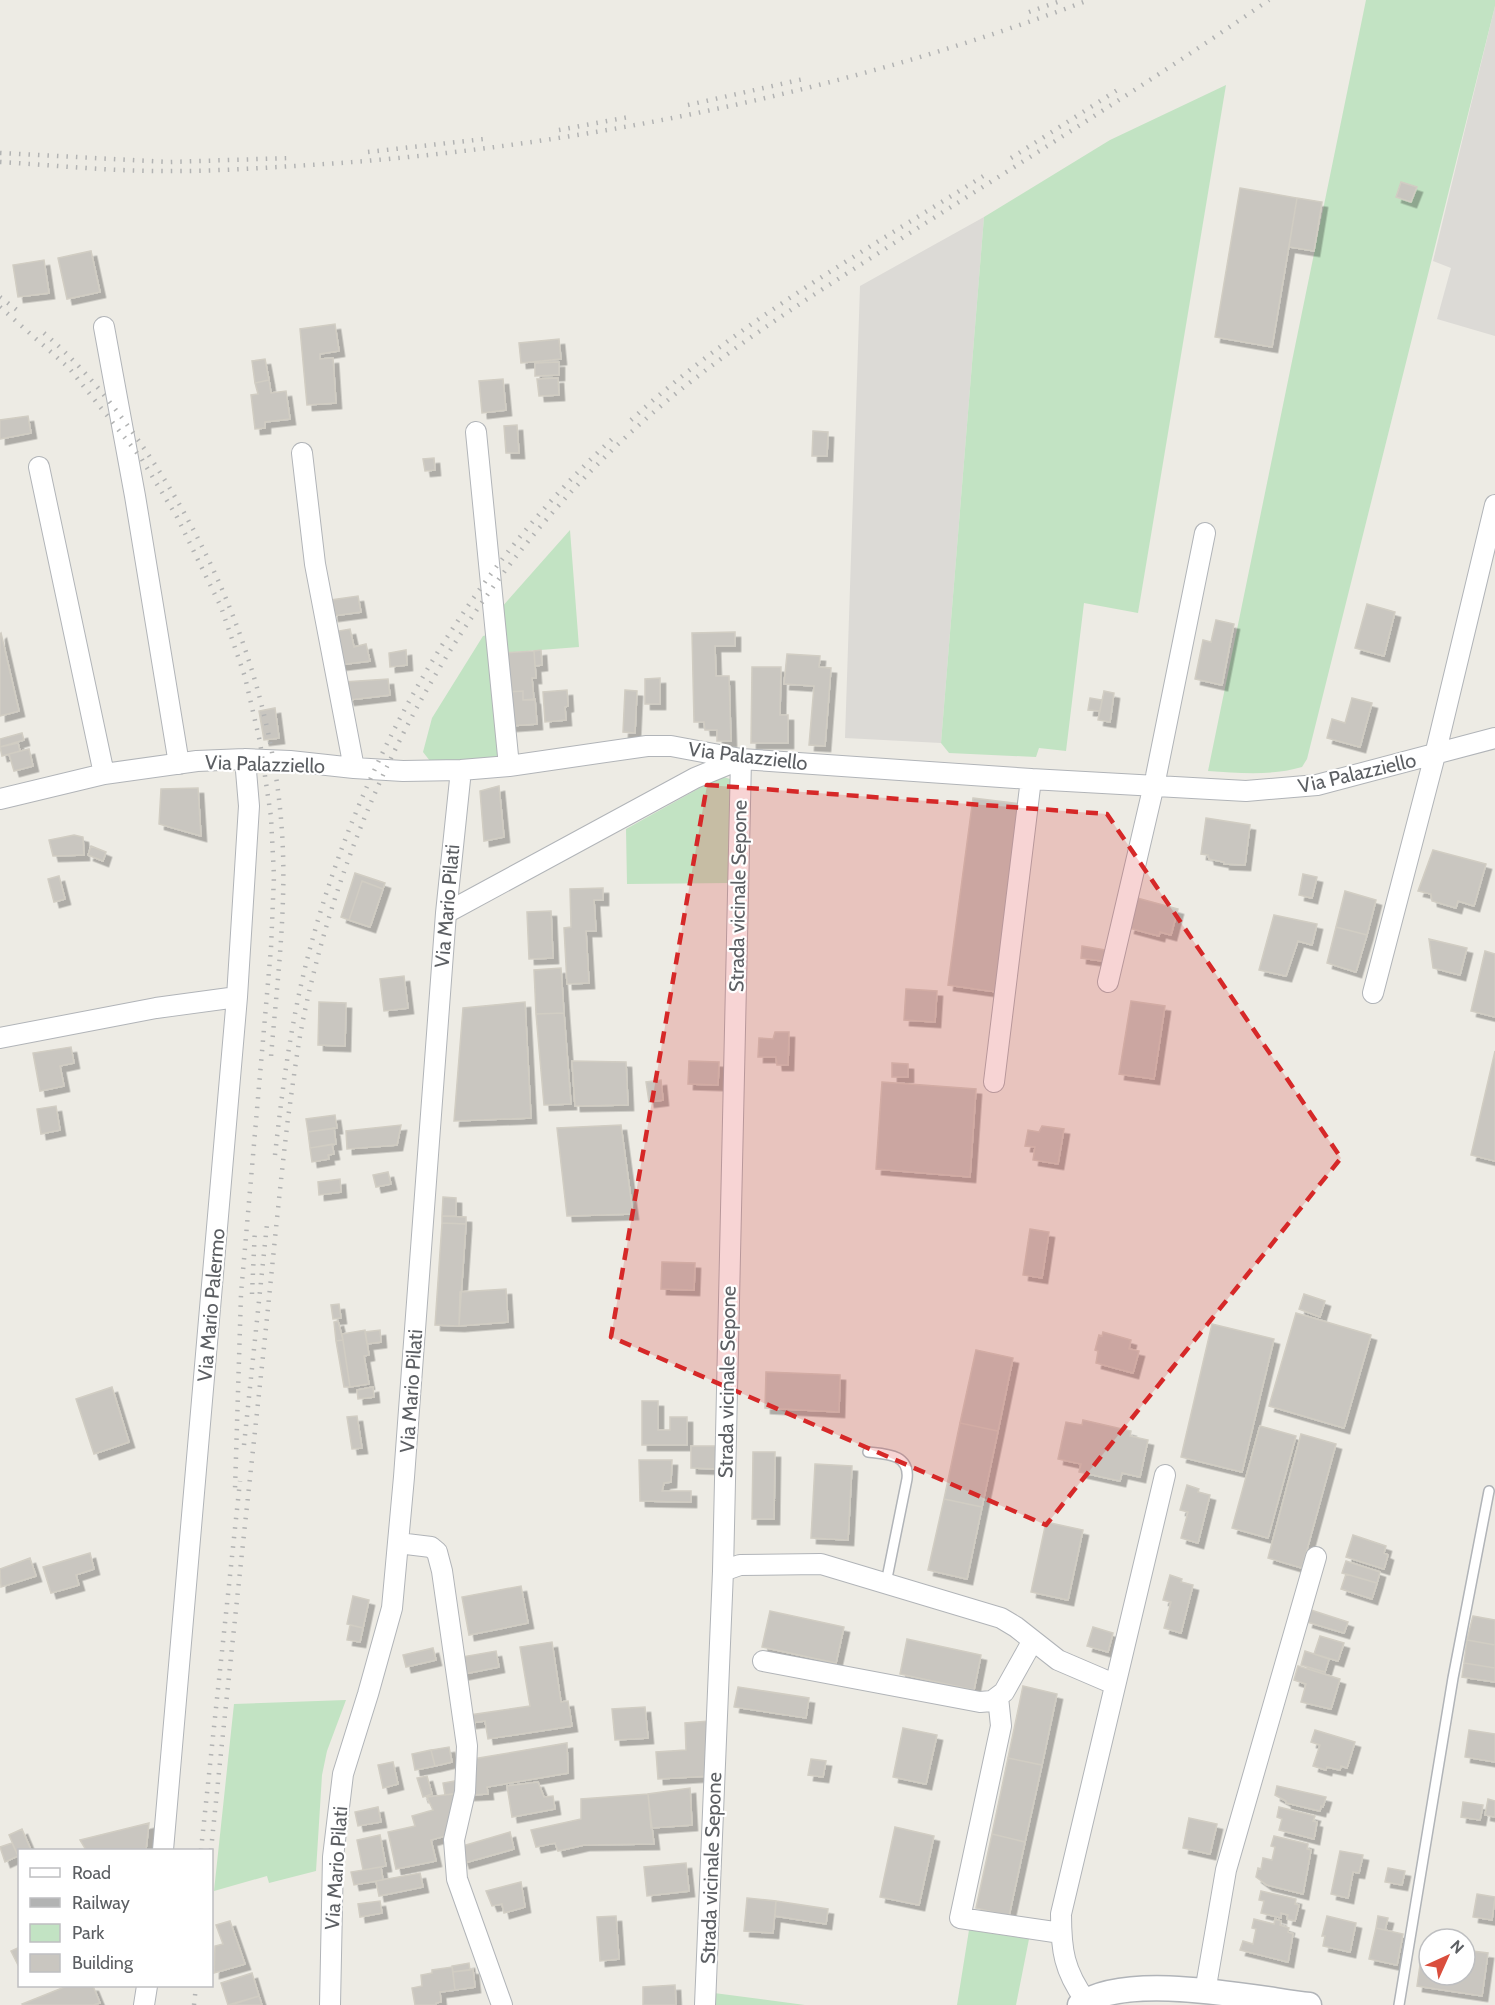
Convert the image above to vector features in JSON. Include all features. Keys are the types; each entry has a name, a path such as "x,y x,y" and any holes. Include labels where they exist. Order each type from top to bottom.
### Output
{"street":[{"path":"104,327 135,496 179,764"},
{"path":"476,432 509,766"},
{"path":"302,453 315,564 354,768"},
{"path":"39,467 104,774"},
{"path":"1373,993 1495,506"},
{"path":"1108,982 1154,785 1204,533"},
{"name":"Via Palazziello","path":"0,799 104,774 179,764 246,759 354,768 461,770 509,766 647,746 671,746 741,759 1246,791 1317,785 1495,738"},
{"name":"Via Mario Palermo","path":"163,1849 237,997 249,806 246,759"},
{"path":"446,913 695,778 741,759"},
{"name":"Strada vicinale Sepone","path":"705,2005 723,1571 741,759"},
{"name":"Via Mario Pilati","path":"330,2005 333,1857 343,1774 392,1608 446,913 461,770"},
{"path":"994,1082 1031,779"},
{"path":"0,1038 156,1008 237,997"},
{"path":"1165,1475 1061,1914 1064,1960 1083,2003 1117,1991 1141,1988 1205,1992 1309,2005"},
{"path":"398,1543 431,1547 437,1552 442,1571 467,1746 465,1792 454,1840 457,1879 502,2005"},
{"path":"1205,1992 1226,1870 1316,1557"},
{"path":"723,1571 740,1565 821,1564 1001,1618 1058,1660 1114,1684"},
{"path":"763,1661 980,1702 993,1701 1004,1692 1032,1642"},
{"path":"998,1697 1001,1726 960,1918 1061,1933"},
{"path":"144,2005 147,1987"}],"lane":[{"path":"868,1452 895,1455 907,1469 907,1479 886,1583"},
{"path":"1399,2005 1453,1678 1489,1491"}],"highlighted area":[{"path":"707,785 1107,814 1341,1158 1046,1525 611,1337"}],"shaded area":[{"path":"1495,6 1495,336 1437,319 1451,268 1433,261"},
{"path":"984,217 941,743 845,738 860,286"}],"green space":[{"path":"1366,0 1495,0 1495,6 1307,759 1302,767 1279,772 1208,771"},
{"path":"1226,85 1138,613 1084,603 1066,751 1039,748 1036,757 949,753 941,743 984,217 1110,140"},
{"path":"570,530 579,647 503,653 501,608"},
{"path":"487,635 505,758 430,761 423,752 432,718 483,636"},
{"path":"724,777 737,785 733,883 627,884 626,829 714,780"},
{"path":"346,1700 327,1751 322,1775 316,1871 269,1883 267,1876 214,1891 234,1704"},
{"path":"969,1930 1029,1939 1016,2005 957,2005"},
{"path":"714,1993 805,2005 714,2005"}],"building":[{"path":"1401,182 1417,187 1411,202 1396,197"},
{"path":"1240,188 1297,198 1272,347 1215,337"},
{"path":"1297,198 1322,202 1314,251 1289,247"},
{"path":"91,251 100,292 67,299 58,258"},
{"path":"44,260 49,293 18,297 13,265"},
{"path":"335,324 339,351 320,354 320,359 333,358 336,403 307,405 300,329"},
{"path":"559,339 561,359 521,363 519,343"},
{"path":"265,359 269,380 255,383 252,361"},
{"path":"559,362 559,375 535,376 535,363"},
{"path":"558,378 559,395 539,396 537,379"},
{"path":"503,379 506,410 482,413 479,381"},
{"path":"269,380 271,393 286,391 290,419 265,422 265,428 255,429 251,395 258,394 255,383"},
{"path":"28,416 31,433 0,439 0,420"},
{"path":"517,425 519,453 506,453 504,426"},
{"path":"813,431 828,432 827,456 812,456"},
{"path":"434,458 435,470 425,471 423,459"},
{"path":"358,596 361,612 333,616 331,600"},
{"path":"1367,604 1395,612 1384,656 1355,648"},
{"path":"1216,620 1234,624 1222,685 1195,679 1203,640 1211,642"},
{"path":"350,629 354,647 366,644 370,661 339,665 333,632"},
{"path":"735,632 735,646 715,646 716,676 729,676 731,741 717,741 717,730 705,730 704,722 694,722 692,633"},
{"path":"0,634 19,711 0,716"},
{"path":"406,650 407,665 390,667 389,653"},
{"path":"541,650 542,665 535,666 534,651"},
{"path":"534,651 536,678 532,678 534,700 523,700 523,691 507,692 503,653"},
{"path":"787,654 820,656 819,667 831,668 825,746 809,745 814,686 784,684"},
{"path":"752,667 781,667 780,715 788,715 788,743 751,743"},
{"path":"660,678 660,704 645,704 645,679"},
{"path":"388,679 390,695 349,700 344,682"},
{"path":"567,690 566,720 545,722 543,692"},
{"path":"625,690 637,691 635,733 623,732"},
{"path":"523,691 523,700 535,699 537,724 510,726 507,692"},
{"path":"1104,691 1114,693 1110,722 1098,720"},
{"path":"1090,698 1102,700 1100,711 1088,710"},
{"path":"1352,698 1372,703 1360,747 1327,738 1332,719 1345,723"},
{"path":"275,708 279,738 264,740 259,711"},
{"path":"22,733 24,740 0,747 0,739"},
{"path":"18,743 20,751 2,756 0,747"},
{"path":"29,749 33,766 14,771 9,754"},
{"path":"499,786 504,837 484,841 480,791"},
{"path":"198,788 201,836 159,824 161,789"},
{"path":"973,798 1021,804 996,992 948,985"},
{"path":"1206,818 1250,825 1245,865 1224,864 1224,862 1209,859 1208,855 1201,854"},
{"path":"74,835 83,837 84,855 53,856 49,840"},
{"path":"91,846 106,852 103,861 88,855"},
{"path":"1433,850 1486,864 1474,906 1458,901 1456,908 1432,901 1431,894 1418,891"},
{"path":"355,873 385,883 383,889 362,881 349,920 341,917"},
{"path":"1303,874 1317,877 1312,898 1299,895"},
{"path":"59,876 65,899 54,902 48,879"},
{"path":"362,881 383,889 370,927 349,920"},
{"path":"603,888 603,900 594,900 596,931 586,931 589,983 567,984 564,928 571,927 570,889"},
{"path":"1345,891 1376,900 1367,935 1336,927"},
{"path":"1137,898 1178,909 1171,935 1160,932 1159,936 1129,928"},
{"path":"551,911 553,958 529,959 527,912"},
{"path":"1274,915 1317,924 1312,945 1298,941 1286,976 1259,970"},
{"path":"1336,927 1367,935 1356,972 1327,963"},
{"path":"1429,939 1467,948 1460,975 1433,968"},
{"path":"1082,946 1106,950 1102,961 1081,958"},
{"path":"1485,951 1495,954 1495,1017 1471,1011"},
{"path":"561,968 564,1013 536,1014 534,970"},
{"path":"404,976 408,1008 384,1011 380,979"},
{"path":"906,989 937,991 935,1022 904,1020"},
{"path":"1131,1001 1165,1006 1154,1079 1119,1074"},
{"path":"319,1002 346,1003 345,1046 318,1045"},
{"path":"525,1002 531,1118 454,1121 463,1008"},
{"path":"564,1013 571,1104 544,1105 536,1014"},
{"path":"775,1032 789,1032 788,1065 777,1065 776,1057 758,1057 759,1038 773,1039"},
{"path":"71,1047 74,1063 60,1066 64,1086 40,1091 33,1053"},
{"path":"1495,1051 1495,1161 1471,1155"},
{"path":"572,1061 626,1062 628,1105 575,1106"},
{"path":"689,1061 719,1062 718,1085 688,1084"},
{"path":"892,1063 908,1064 908,1077 892,1077"},
{"path":"661,1080 663,1100 649,1102 646,1082"},
{"path":"882,1082 976,1089 970,1177 876,1169"},
{"path":"56,1106 60,1130 41,1134 37,1109"},
{"path":"335,1115 337,1128 308,1132 306,1119"},
{"path":"401,1125 397,1145 347,1149 346,1131"},
{"path":"621,1125 633,1214 567,1216 557,1128"},
{"path":"1042,1126 1064,1129 1058,1164 1033,1160 1035,1147 1025,1146 1028,1130 1039,1132"},
{"path":"334,1128 336,1144 310,1148 308,1132"},
{"path":"332,1144 334,1154 328,1155 329,1159 312,1162 310,1148"},
{"path":"388,1172 391,1184 376,1187 373,1175"},
{"path":"340,1179 341,1192 319,1195 318,1182"},
{"path":"443,1197 456,1198 456,1216 442,1216"},
{"path":"442,1216 466,1217 466,1224 442,1223"},
{"path":"442,1223 466,1224 459,1326 435,1325"},
{"path":"1030,1229 1049,1232 1042,1278 1023,1275"},
{"path":"662,1262 695,1263 694,1290 661,1289"},
{"path":"506,1289 508,1322 459,1326 460,1292"},
{"path":"1304,1294 1325,1301 1320,1317 1299,1309"},
{"path":"339,1304 341,1318 333,1319 331,1305"},
{"path":"1296,1313 1371,1335 1344,1428 1269,1406"},
{"path":"338,1321 343,1340 336,1341 334,1322"},
{"path":"1212,1324 1274,1339 1242,1472 1181,1457"},
{"path":"365,1330 369,1355 364,1356 369,1384 350,1387 342,1334"},
{"path":"380,1330 381,1342 367,1344 365,1332"},
{"path":"1103,1332 1131,1340 1129,1349 1139,1351 1133,1373 1096,1363 1098,1351 1095,1350 1099,1335 1102,1336"},
{"path":"343,1340 350,1387 344,1387 336,1341"},
{"path":"976,1350 1013,1358 998,1431 960,1423"},
{"path":"766,1372 840,1375 839,1412 765,1408"},
{"path":"112,1387 129,1442 94,1454 76,1399"},
{"path":"373,1387 374,1397 358,1399 357,1390"},
{"path":"642,1401 658,1401 658,1430 670,1430 670,1417 687,1417 687,1445 642,1445"},
{"path":"357,1416 362,1448 352,1449 347,1417"},
{"path":"1083,1420 1131,1431 1130,1436 1148,1440 1140,1477 1122,1473 1120,1481 1079,1472 1081,1464 1058,1459 1066,1422 1082,1425"},
{"path":"960,1423 998,1431 982,1507 944,1499"},
{"path":"1260,1426 1296,1436 1268,1538 1232,1528"},
{"path":"1301,1434 1336,1444 1302,1568 1268,1558"},
{"path":"691,1446 719,1446 719,1469 691,1468"},
{"path":"753,1452 775,1452 774,1519 752,1519"},
{"path":"639,1460 672,1460 671,1482 664,1483 662,1491 691,1491 691,1502 640,1501"},
{"path":"815,1464 852,1466 848,1540 811,1538"},
{"path":"1187,1485 1199,1489 1198,1492 1210,1495 1198,1543 1181,1538 1188,1512 1180,1510"},
{"path":"944,1499 982,1507 967,1579 928,1570"},
{"path":"1046,1522 1083,1530 1068,1600 1031,1592"},
{"path":"1353,1535 1386,1546 1384,1553 1388,1555 1384,1569 1346,1557"},
{"path":"90,1553 94,1569 76,1575 79,1585 51,1593 43,1567"},
{"path":"30,1558 36,1576 1,1587 0,1569"},
{"path":"1346,1561 1380,1572 1377,1583 1342,1573"},
{"path":"1346,1574 1377,1583 1372,1599 1341,1589"},
{"path":"1170,1575 1182,1579 1181,1582 1193,1585 1181,1633 1164,1628 1171,1602 1163,1600"},
{"path":"521,1586 528,1623 469,1635 462,1597"},
{"path":"353,1596 369,1600 363,1628 347,1624"},
{"path":"1311,1610 1348,1622 1344,1633 1307,1622"},
{"path":"770,1611 844,1627 836,1663 762,1647"},
{"path":"1473,1616 1495,1620 1495,1645 1467,1640"},
{"path":"350,1625 363,1628 360,1642 347,1640"},
{"path":"1093,1627 1113,1633 1108,1652 1087,1646"},
{"path":"1320,1636 1344,1643 1338,1661 1314,1654"},
{"path":"907,1639 981,1655 974,1690 900,1674"},
{"path":"1467,1640 1495,1645 1495,1668 1464,1663"},
{"path":"552,1642 561,1702 568,1701 572,1726 488,1739 485,1721 471,1723 470,1715 530,1706 520,1647"},
{"path":"433,1648 436,1660 406,1667 403,1655"},
{"path":"496,1651 499,1667 459,1675 456,1658"},
{"path":"1305,1651 1329,1659 1325,1672 1301,1665"},
{"path":"1464,1663 1495,1668 1495,1682 1462,1677"},
{"path":"1298,1666 1340,1679 1331,1709 1301,1702 1306,1684 1294,1680"},
{"path":"1023,1686 1057,1694 1042,1765 1008,1758"},
{"path":"738,1687 809,1698 806,1718 734,1707"},
{"path":"645,1707 648,1738 615,1740 612,1709"},
{"path":"709,1721 709,1776 658,1779 656,1752 686,1750 685,1723"},
{"path":"903,1728 937,1735 926,1784 893,1777"},
{"path":"1315,1730 1355,1742 1347,1768 1341,1766 1340,1770 1327,1767 1326,1770 1313,1766 1320,1745 1311,1742"},
{"path":"1469,1730 1495,1734 1495,1762 1465,1757"},
{"path":"567,1743 568,1773 487,1787 488,1794 469,1795 473,1759"},
{"path":"449,1747 452,1762 435,1766 431,1750"},
{"path":"431,1750 435,1766 415,1770 412,1754"},
{"path":"1008,1758 1042,1765 1025,1842 992,1834"},
{"path":"811,1759 826,1761 823,1777 808,1775"},
{"path":"393,1762 398,1784 383,1788 378,1765"},
{"path":"427,1776 432,1794 423,1797 417,1778"},
{"path":"461,1780 461,1793 445,1795 443,1783"},
{"path":"538,1782 544,1797 553,1796 555,1809 512,1817 507,1786"},
{"path":"1277,1786 1326,1797 1323,1807 1321,1806 1320,1811 1286,1803 1275,1795"},
{"path":"690,1788 692,1825 651,1828 648,1794"},
{"path":"461,1793 449,1835 431,1840 436,1861 396,1869 388,1832 415,1826 412,1816 433,1810 427,1797"},
{"path":"648,1794 654,1844 584,1845 558,1851 555,1843 536,1847 531,1830 581,1819 581,1799"},
{"path":"1488,1799 1495,1801 1495,1817 1485,1815"},
{"path":"1463,1802 1483,1805 1480,1820 1461,1817"},
{"path":"378,1807 381,1822 358,1826 355,1812"},
{"path":"1279,1807 1315,1816 1313,1821 1317,1822 1314,1839 1279,1830 1282,1819 1277,1817"},
{"path":"1189,1818 1217,1824 1210,1854 1183,1848"},
{"path":"149,1823 146,1849 85,1849 80,1840"},
{"path":"895,1827 934,1836 919,1905 880,1897"},
{"path":"22,1829 31,1849 18,1849 18,1856 9,1835"},
{"path":"510,1832 514,1849 464,1863 459,1847"},
{"path":"992,1834 1025,1842 1009,1916 976,1908"},
{"path":"380,1835 386,1866 363,1870 357,1840"},
{"path":"1274,1836 1308,1844 1307,1849 1311,1850 1303,1894 1267,1885 1256,1877 1258,1868 1261,1869 1263,1858 1272,1860 1275,1847 1271,1846"},
{"path":"12,1843 18,1856 5,1862 0,1847"},
{"path":"1340,1851 1363,1855 1359,1873 1353,1872 1348,1898 1331,1894"},
{"path":"686,1863 689,1891 647,1896 644,1867"},
{"path":"381,1867 383,1880 354,1885 351,1872"},
{"path":"1388,1868 1405,1871 1402,1885 1385,1882"},
{"path":"420,1873 423,1887 379,1896 376,1881"},
{"path":"521,1882 525,1907 504,1913 502,1904 492,1906 486,1891"},
{"path":"1261,1891 1296,1899 1295,1904 1299,1905 1295,1921 1287,1919 1288,1915 1281,1913 1281,1918 1261,1913 1264,1901 1259,1900"},
{"path":"1477,1894 1495,1897 1492,1920 1473,1917"},
{"path":"747,1898 776,1901 773,1933 744,1931"},
{"path":"380,1901 382,1913 360,1917 358,1904"},
{"path":"776,1901 828,1909 826,1924 775,1916"},
{"path":"616,1916 619,1959 600,1961 597,1917"},
{"path":"1327,1916 1356,1923 1350,1952 1323,1946 1325,1936 1322,1936"},
{"path":"1378,1916 1388,1918 1385,1930 1376,1928"},
{"path":"1254,1919 1274,1924 1275,1919 1281,1921 1280,1925 1289,1928 1288,1932 1293,1934 1288,1962 1240,1950 1243,1941 1253,1944 1256,1929 1252,1928"},
{"path":"230,1921 245,1964 214,1973 215,1946 223,1944 216,1925"},
{"path":"1376,1928 1403,1934 1397,1965 1369,1959"},
{"path":"18,1948 18,1965 11,1951"},
{"path":"1477,1952 1488,1953 1482,1996 1424,1987 1477,1987"},
{"path":"469,1963 470,1970 453,1972 452,1966"},
{"path":"452,1967 455,1990 440,1992 441,2002 436,2005 415,2005 412,1988 422,1986 421,1975 432,1973 432,1970"},
{"path":"473,1969 475,1987 455,1990 453,1972"},
{"path":"252,1973 259,1996 228,2005 221,1983"},
{"path":"675,1985 676,2005 643,2005 643,1987"},
{"path":"64,1987 93,1987 100,2003 93,2005 22,2004"},
{"path":"259,1996 262,2005 231,2005"}],"railway":[{"path":"1029,12 1063,0"},
{"path":"0,162 94,169 222,170 340,163 530,142 625,127 814,86 907,61 1089,0"},
{"path":"211,1849 285,1147 304,1015 325,930 353,847 387,766 428,688 474,614 526,544 584,478 648,417 678,392 708,368 804,301 1133,91 1269,0"},
{"path":"688,105 808,78"},
{"path":"1011,158 1122,87"},
{"path":"559,130 629,117"},
{"path":"368,152 484,139"},
{"path":"0,153 169,162 290,158"},
{"path":"631,420 714,351 758,319 988,173"},
{"path":"0,297 17,310"},
{"path":"0,307 69,368 141,458 177,517 221,607 245,677 260,742 271,817 274,876 271,948 241,1294 235,1489"},
{"path":"44,333 89,377 152,460 202,546 241,637 268,733 277,782 282,832 281,945 271,1057"},
{"path":"275,1155 287,1061 305,968 326,894 352,821 384,750 420,681 461,615 507,553 557,494 612,439"},
{"path":"244,1445 267,1224"},
{"path":"252,1294 255,1228"},
{"path":"201,1849 240,1481"},
{"path":"194,2005 196,1987"}]}
